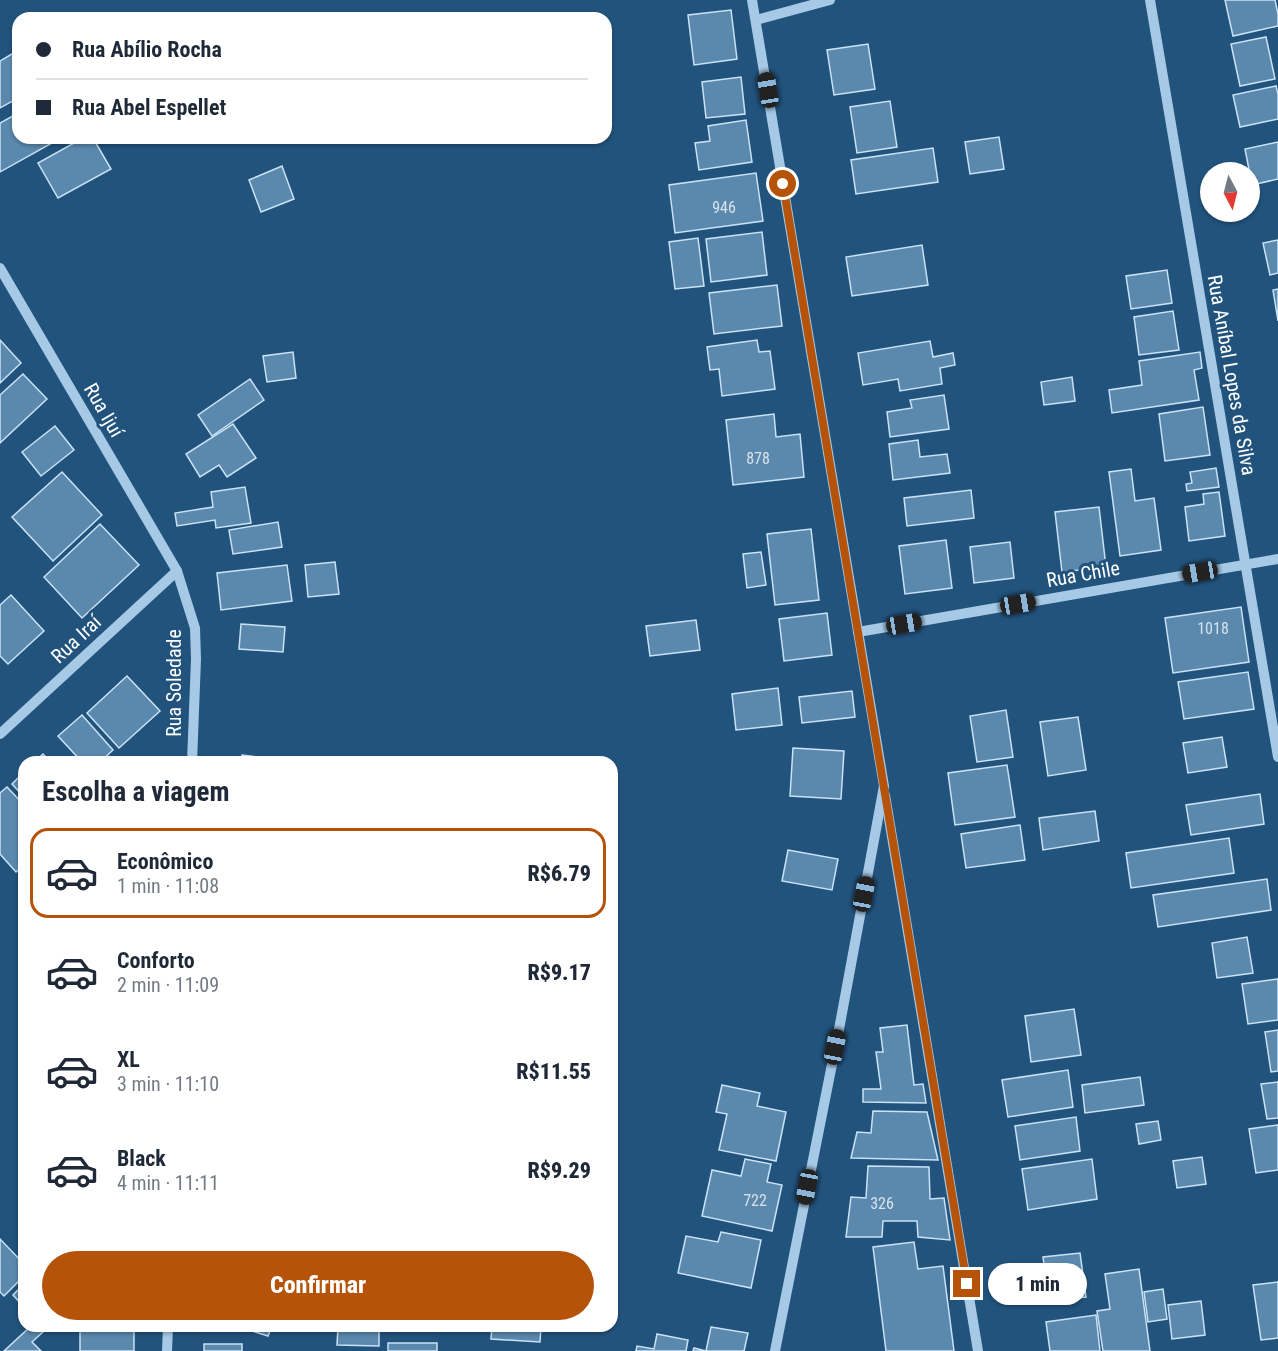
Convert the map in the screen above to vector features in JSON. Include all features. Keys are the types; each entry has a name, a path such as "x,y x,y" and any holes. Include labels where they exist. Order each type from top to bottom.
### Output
{"street":[{"path":"752,0 978,1351"},
{"path":"756,20 830,0"},
{"name":"Rua Aníbal Lopes da Silva","path":"1150,0 1278,757"},
{"name":"Rua Ijuí","path":"0,268 177,571"},
{"name":"Rua Chile","path":"858,632 1278,559"},
{"name":"Rua Iraí","path":"0,734 177,571"},
{"name":"Rua Soledade","path":"177,571 195,628 192,756"},
{"path":"775,1351 884,786"},
{"path":"167,1351 168,1332"}],"building":[{"path":"1225,0 1275,0 1278,26 1233,36"},
{"path":"731,10 737,59 694,65 688,15"},
{"path":"1266,37 1275,79 1240,86 1231,44"},
{"path":"868,44 875,89 834,95 827,50"},
{"path":"12,54 12,101 0,108 0,61"},
{"path":"741,77 745,114 706,118 702,82"},
{"path":"1276,86 1278,119 1240,127 1233,95"},
{"path":"890,101 897,147 857,153 850,107"},
{"path":"12,116 12,144 50,144 0,172 0,123"},
{"path":"746,120 752,162 699,170 695,143 710,141 708,126"},
{"path":"999,137 1004,169 970,174 965,142"},
{"path":"1278,142 1278,179 1260,183 1260,162 1248,162 1245,149"},
{"path":"72,144 96,144 111,169 58,198 38,163"},
{"path":"933,148 938,182 856,194 851,160"},
{"path":"282,166 294,199 261,212 249,180"},
{"path":"756,173 763,221 675,233 669,185"},
{"path":"762,232 767,275 711,282 706,239"},
{"path":"698,238 704,286 675,289 669,242"},
{"path":"1278,240 1278,273 1270,275 1263,243"},
{"path":"922,245 928,285 852,296 846,257"},
{"path":"1167,270 1172,303 1131,309 1126,276"},
{"path":"777,285 782,326 714,334 709,293"},
{"path":"1278,289 1278,321 1273,290"},
{"path":"1173,311 1179,350 1139,355 1134,317"},
{"path":"0,340 21,363 0,383"},
{"path":"757,340 759,352 770,351 775,389 722,396 719,369 710,370 707,347"},
{"path":"930,341 933,357 953,353 955,365 940,368 942,384 900,391 898,379 863,385 858,353"},
{"path":"293,352 296,378 267,382 263,356"},
{"path":"1200,352 1202,368 1194,370 1199,400 1112,413 1109,390 1142,385 1139,361"},
{"path":"23,374 47,399 0,443 0,395"},
{"path":"1072,377 1075,401 1044,405 1041,382"},
{"path":"250,379 264,400 212,436 198,415"},
{"path":"944,395 949,429 890,437 887,412 912,408 910,400"},
{"path":"1203,407 1210,455 1165,461 1159,414"},
{"path":"774,414 776,437 800,434 804,477 733,485 726,420"},
{"path":"233,424 256,458 227,477 219,465 200,477 186,454"},
{"path":"55,426 74,450 41,476 22,452"},
{"path":"918,440 920,457 947,454 950,473 893,480 889,444"},
{"path":"1216,468 1219,487 1187,491 1186,484 1192,483 1190,472"},
{"path":"1131,469 1135,501 1154,498 1161,550 1120,556 1109,472"},
{"path":"62,472 102,515 53,561 12,517"},
{"path":"245,487 251,523 216,528 215,520 177,526 175,513 213,507 211,492"},
{"path":"971,490 974,518 907,526 904,498"},
{"path":"1219,492 1225,536 1189,541 1185,507 1204,504 1203,494"},
{"path":"1099,507 1106,567 1062,572 1055,512"},
{"path":"278,522 282,547 233,554 229,530"},
{"path":"100,524 139,565 82,618 44,577"},
{"path":"811,529 819,600 775,605 767,534"},
{"path":"946,540 952,588 905,594 899,546"},
{"path":"1010,542 1014,578 974,583 970,547"},
{"path":"761,552 766,585 747,588 743,554"},
{"path":"335,562 339,594 308,597 305,565"},
{"path":"287,565 292,601 221,610 217,573"},
{"path":"11,595 44,631 8,664 0,656 0,605"},
{"path":"1241,607 1249,662 1173,673 1165,618"},
{"path":"827,613 832,655 784,661 779,619"},
{"path":"696,620 700,650 650,656 646,626"},
{"path":"241,624 285,627 283,652 239,649"},
{"path":"1248,672 1254,709 1184,719 1178,682"},
{"path":"127,676 160,711 119,748 87,713"},
{"path":"778,688 782,725 736,730 732,694"},
{"path":"852,691 855,717 802,723 799,697"},
{"path":"1006,710 1013,757 977,762 970,716"},
{"path":"82,715 113,750 106,756 76,756 58,736"},
{"path":"1078,717 1086,770 1048,776 1040,722"},
{"path":"1222,737 1227,767 1188,773 1183,743"},
{"path":"793,748 844,751 841,799 790,796"},
{"path":"1007,765 1015,817 955,825 948,773"},
{"path":"18,778 18,790 12,784"},
{"path":"7,787 18,799 18,870 16,872 0,854 0,793"},
{"path":"1260,794 1264,824 1191,835 1186,805"},
{"path":"1095,811 1099,841 1043,850 1039,818"},
{"path":"1020,825 1025,860 966,868 961,834"},
{"path":"1229,838 1234,873 1131,888 1126,853"},
{"path":"788,850 838,859 832,890 782,881"},
{"path":"1267,879 1271,910 1158,927 1153,895"},
{"path":"1247,937 1253,973 1217,978 1212,943"},
{"path":"1278,979 1278,1020 1248,1024 1242,984"},
{"path":"1074,1009 1081,1055 1031,1062 1025,1016"},
{"path":"907,1025 914,1085 923,1084 926,1103 863,1102 863,1089 881,1089 876,1052 883,1052 880,1028"},
{"path":"1278,1030 1278,1071 1271,1072 1265,1032"},
{"path":"1068,1070 1073,1107 1008,1117 1002,1080"},
{"path":"1140,1077 1144,1105 1085,1113 1082,1085"},
{"path":"1278,1082 1278,1118 1267,1119 1261,1084"},
{"path":"722,1085 760,1093 757,1106 786,1112 776,1161 719,1150 727,1114 716,1112"},
{"path":"873,1111 927,1112 938,1160 851,1158 857,1132 871,1133"},
{"path":"1076,1117 1080,1151 1020,1160 1015,1126"},
{"path":"1158,1121 1161,1140 1139,1144 1136,1124"},
{"path":"1278,1125 1278,1170 1256,1173 1249,1129"},
{"path":"1202,1157 1206,1184 1177,1188 1173,1161"},
{"path":"745,1159 771,1164 767,1182 782,1185 772,1231 702,1216 712,1170 741,1176"},
{"path":"1092,1159 1097,1199 1028,1210 1022,1169"},
{"path":"868,1166 929,1167 930,1199 944,1198 950,1240 918,1237 917,1221 883,1221 882,1237 846,1237 851,1197 866,1198"},
{"path":"721,1232 761,1240 751,1288 678,1273 686,1236 718,1242"},
{"path":"0,1239 18,1258 18,1282 4,1296 0,1292"},
{"path":"914,1242 918,1269 943,1266 954,1351 886,1351 873,1247"},
{"path":"1080,1253 1086,1297 1049,1301 1043,1257"},
{"path":"1139,1269 1150,1351 1103,1351 1097,1311 1110,1309 1105,1274"},
{"path":"1278,1282 1278,1338 1261,1340 1253,1285"},
{"path":"1163,1289 1167,1319 1148,1322 1144,1292"},
{"path":"18,1290 18,1300 13,1295"},
{"path":"1201,1301 1205,1335 1172,1339 1168,1305"},
{"path":"1096,1315 1100,1351 1050,1351 1046,1322"},
{"path":"711,1327 748,1333 744,1351 706,1351"},
{"path":"25,1332 43,1332 32,1342 41,1351 4,1351"},
{"path":"80,1332 134,1332 134,1351 80,1351"},
{"path":"255,1332 270,1332 268,1336"},
{"path":"338,1332 379,1332 379,1346 337,1345"},
{"path":"492,1332 541,1332 540,1342 491,1339"},
{"path":"657,1334 688,1340 686,1351 636,1351 637,1346 654,1349"},
{"path":"388,1343 437,1343 437,1351 388,1351"},
{"path":"204,1344 242,1344 242,1351 204,1351"}],"route":[{"path":"783,184 967,1284"}]}
